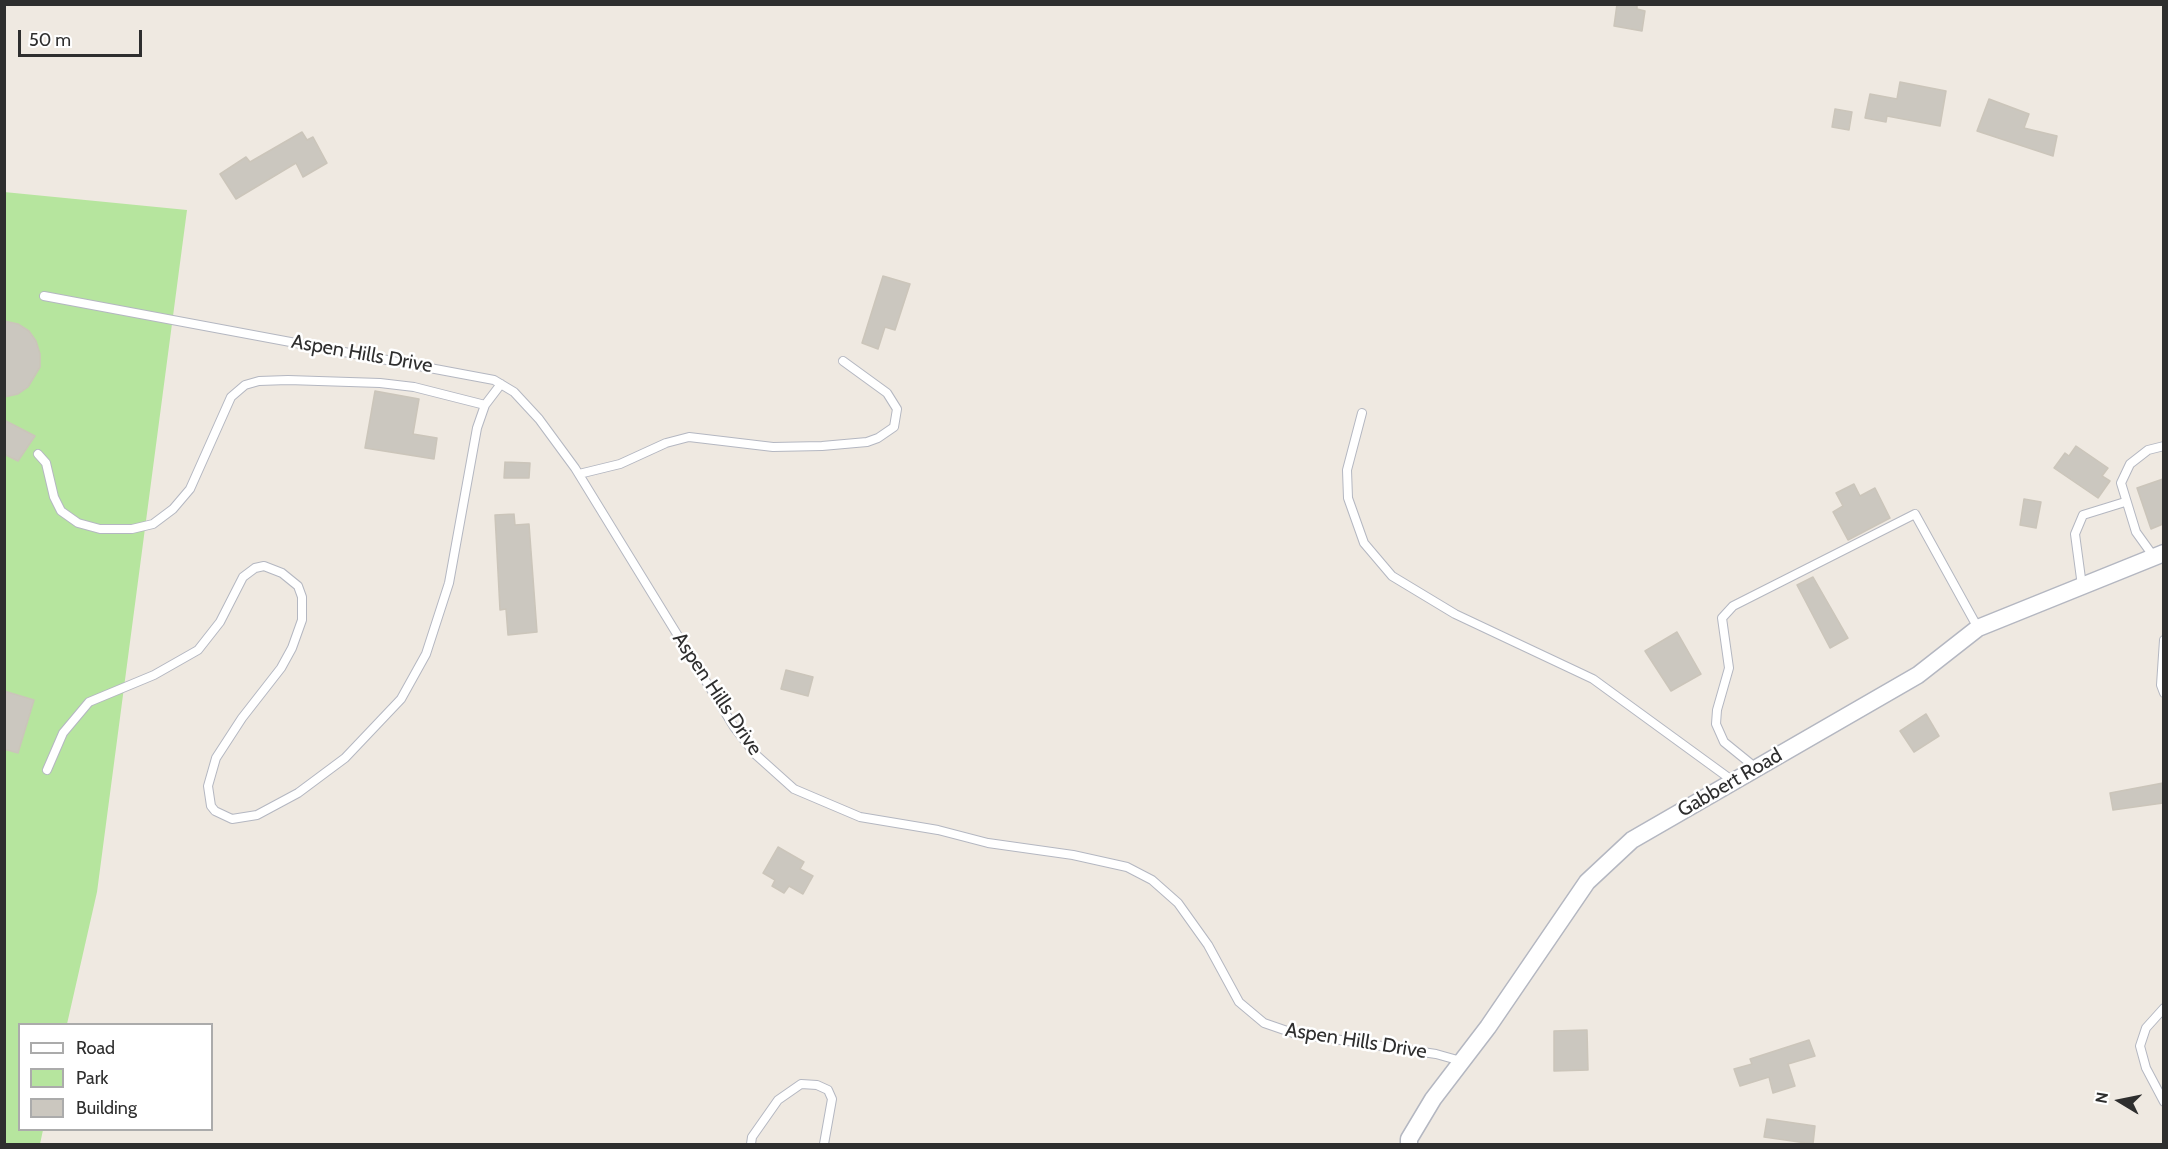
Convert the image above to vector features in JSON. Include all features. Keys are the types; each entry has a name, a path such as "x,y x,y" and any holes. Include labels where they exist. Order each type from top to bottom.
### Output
{"street":[{"name":"Gabbert Road","path":"1410,1144 1409,1139 1433,1099 1462,1062 1593,876 1632,840 1918,675 1978,628 2159,555"}],"lane":[{"name":"Aspen Hills Drive","path":"44,296 468,373 501,384 514,392 539,419 579,474 734,727 755,754 794,789 860,817 938,830 988,843 1073,855 1128,867 1152,880 1178,903 1208,945 1239,1002 1264,1023 1293,1033 1436,1054 1462,1062"},
{"path":"579,474 620,464 666,443 690,437 773,447 822,446 867,442 878,438 894,427 897,409 887,393 843,361"},
{"path":"38,454 46,463 54,497 61,512 78,523 100,529 132,529 153,524 173,508 190,489 231,397 245,385 259,381 288,380 380,383 414,387 485,405"},
{"path":"47,770 63,733 89,702 154,675 198,650 220,622 243,577 255,568 264,566 282,573 298,586 303,610 300,631 281,668 242,718 216,758 208,786 211,806 215,811 232,819 257,815 298,793 345,758 401,699 426,654 449,583 477,428 485,405 501,384"},
{"path":"1362,413 1347,470 1348,498 1364,543 1392,576 1455,614 1593,679 1733,781"},
{"path":"2159,555 2136,532 2121,483 2130,464 2148,450 2163,446"},
{"path":"2082,586 2075,534 2083,515 2125,502"},
{"path":"1756,768 1724,742 1716,724 1729,668 1722,618 1732,606 1802,568 1882,532 1915,514 1978,628"},
{"path":"2163,640 2161,685 2163,693"},
{"path":"2163,1008 2146,1028 2140,1046 2146,1068 2163,1102"},
{"path":"751,1144 752,1137 778,1100 801,1084 828,1090 832,1099 824,1144"}],"green space":[{"path":"4,192 187,210 97,892 67,1023 18,1023 18,1131 43,1131 40,1144 4,1144"}],"building":[{"path":"1617,4 1637,4 1637,9 1645,11 1642,31 1614,26"},
{"path":"1900,82 1946,91 1940,126 1887,116 1886,122 1865,118 1870,94 1897,99"},
{"path":"1989,99 2029,114 2024,128 2057,136 2053,156 1977,131"},
{"path":"1835,109 1852,112 1849,130 1832,127"},
{"path":"302,132 307,140 313,137 327,163 303,177 296,163 236,199 220,174 246,157 250,162"},
{"path":"883,276 910,284 895,330 885,327 878,349 862,343"},
{"path":"4,321 18,324 29,331 36,341 40,354 40,367 28,387 18,394 4,397"},
{"path":"375,391 419,399 413,434 437,438 434,459 365,448"},
{"path":"4,420 35,436 18,461 4,454"},
{"path":"2076,446 2108,468 2102,476 2110,481 2098,498 2054,468 2065,453 2069,456"},
{"path":"505,462 530,463 529,478 504,478"},
{"path":"2163,479 2163,524 2151,529 2137,488"},
{"path":"1854,484 1860,496 1875,488 1890,518 1848,540 1833,512 1843,506 1836,493"},
{"path":"2024,499 2041,502 2036,528 2020,525"},
{"path":"514,514 515,525 529,524 537,632 508,635 506,609 500,610 495,515"},
{"path":"1813,577 1848,638 1830,648 1797,585"},
{"path":"1677,632 1701,674 1671,691 1645,651"},
{"path":"786,670 813,677 808,696 781,689"},
{"path":"4,691 34,700 18,753 4,749"},
{"path":"1926,714 1939,736 1914,752 1900,731"},
{"path":"2163,783 2163,803 2113,810 2110,793"},
{"path":"778,847 804,862 800,869 813,876 803,894 789,886 784,893 772,886 775,880 763,873"},
{"path":"1587,1030 1588,1070 1554,1071 1554,1031"},
{"path":"1809,1040 1815,1056 1788,1064 1795,1086 1773,1093 1769,1077 1740,1086 1734,1069 1752,1064 1750,1059"},
{"path":"1767,1119 1815,1126 1813,1144 1764,1137"}]}
